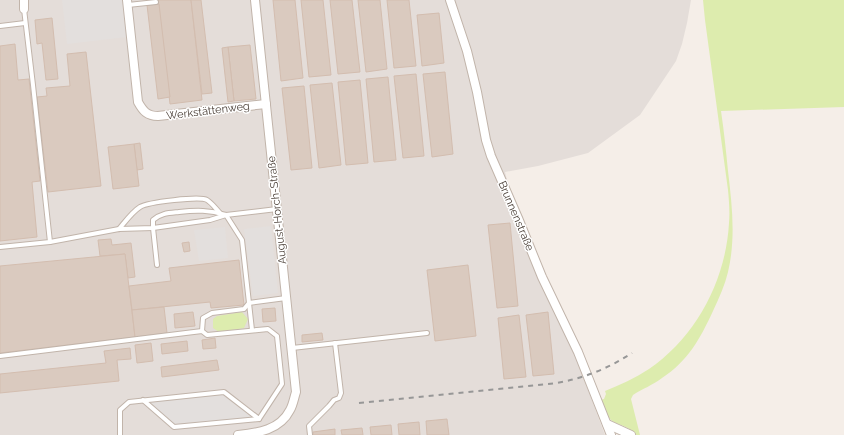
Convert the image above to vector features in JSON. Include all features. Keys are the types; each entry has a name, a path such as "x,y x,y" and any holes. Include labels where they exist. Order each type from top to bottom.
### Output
{"street":[{"path":"24,0 24,9"},
{"name":"August-Horch-Straße","path":"252,434 277,425 286,417 294,403 296,392 255,0"},
{"name":"Brunnenstraße","path":"450,0 467,51 477,92 486,140 491,156 542,277 578,352 611,435"},
{"name":"Werkstättenweg","path":"128,2 138,102 142,109 147,113 152,116 158,116 266,104"},
{"path":"607,424 631,435"},
{"path":"238,435 252,434"}],"lane":[{"path":"128,2 156,2"},
{"path":"24,9 34,85 50,242"},
{"path":"0,26 25,22"},
{"path":"119,229 140,207 148,204 196,198 206,199 221,213"},
{"path":"0,247 50,242 119,229 153,228 210,220 226,215 277,209"},
{"path":"157,265 153,220 158,215 198,210 226,215 242,240 252,330"},
{"path":"210,220 211,215 215,212"},
{"path":"202,331 203,318 212,312 244,309 249,304 286,298"},
{"path":"0,356 202,331 206,335 268,329 277,336 282,384 259,419"},
{"path":"292,348 427,333"},
{"path":"310,435 309,426 334,400 338,398 341,393 335,343"},
{"path":"120,435 120,410 129,402 143,400 224,392 259,419"},
{"path":"143,400 174,428 259,419"}],"shaded area":[{"path":"0,0 691,0 682,44 676,61 640,115 588,153 538,166 505,172 605,435 0,435"},
{"path":"62,0 123,0 127,37 67,44"},
{"path":"271,226 278,293 253,296 244,229"},
{"path":"225,227 228,258 199,261 194,230"},
{"path":"224,392 259,419 174,427 143,400"}],"green space":[{"path":"703,0 844,0 844,107 721,111 731,196 733,234 727,277 724,287 708,321 698,340 686,357 659,380 633,395 631,399 640,435 634,435 627,427 611,420 600,400 604,399 606,394 605,391 649,369 666,356 681,341 706,305 715,286 727,244 729,223 728,190"},
{"path":"242,312 248,319 244,328 219,332 213,328 213,319 217,316"}],"building":[{"path":"158,0 191,0 202,100 170,104"},
{"path":"191,0 201,0 212,93 202,94"},
{"path":"273,0 295,0 303,78 281,81"},
{"path":"301,0 323,0 331,75 309,77"},
{"path":"330,0 352,0 360,72 338,74"},
{"path":"358,0 380,0 387,69 366,72"},
{"path":"387,0 409,0 416,66 394,68"},
{"path":"159,4 170,97 158,99 147,5"},
{"path":"439,13 444,63 422,66 417,15"},
{"path":"52,18 58,79 46,80 42,43 37,44 35,20"},
{"path":"15,44 18,80 29,79 40,181 32,182 37,237 0,241 0,46"},
{"path":"250,45 256,99 234,101 228,47"},
{"path":"228,47 234,101 228,102 222,48"},
{"path":"86,52 101,186 48,192 37,97 47,96 46,88 70,86 67,54"},
{"path":"445,72 453,154 432,157 423,74"},
{"path":"416,74 424,156 403,158 394,76"},
{"path":"388,77 396,160 374,162 366,79"},
{"path":"360,80 368,163 346,165 338,82"},
{"path":"332,83 341,165 319,168 310,85"},
{"path":"304,86 312,168 291,170 282,88"},
{"path":"140,143 143,169 137,170 134,144"},
{"path":"134,144 139,186 113,189 108,147"},
{"path":"510,223 518,306 497,308 488,225"},
{"path":"111,239 112,245 131,243 135,277 128,278 125,254 100,256 98,240"},
{"path":"189,242 190,251 184,252 182,243"},
{"path":"125,254 135,337 0,353 0,266"},
{"path":"239,260 244,305 211,308 210,302 132,310 129,286 171,281 169,268"},
{"path":"468,265 476,336 435,341 427,270"},
{"path":"164,307 167,333 135,337 132,310"},
{"path":"275,308 276,321 263,322 262,309"},
{"path":"193,312 195,326 175,328 174,314"},
{"path":"548,312 554,374 533,376 526,315"},
{"path":"519,315 526,377 504,379 498,318"},
{"path":"322,333 323,340 302,342 302,335"},
{"path":"215,338 216,348 203,349 202,340"},
{"path":"187,341 188,351 162,354 161,344"},
{"path":"151,343 153,361 137,363 135,345"},
{"path":"130,348 131,359 117,360 119,381 0,393 0,374 106,363 104,351"},
{"path":"217,360 219,370 162,377 161,367"},
{"path":"447,419 449,435 427,435 426,421"},
{"path":"419,422 420,435 399,435 398,424"},
{"path":"391,425 392,435 371,435 370,427"},
{"path":"362,428 363,435 342,435 341,430"},
{"path":"335,429 335,435 313,435 313,432"}],"railway":[{"path":"359,403 557,383 596,372 632,353"}]}
